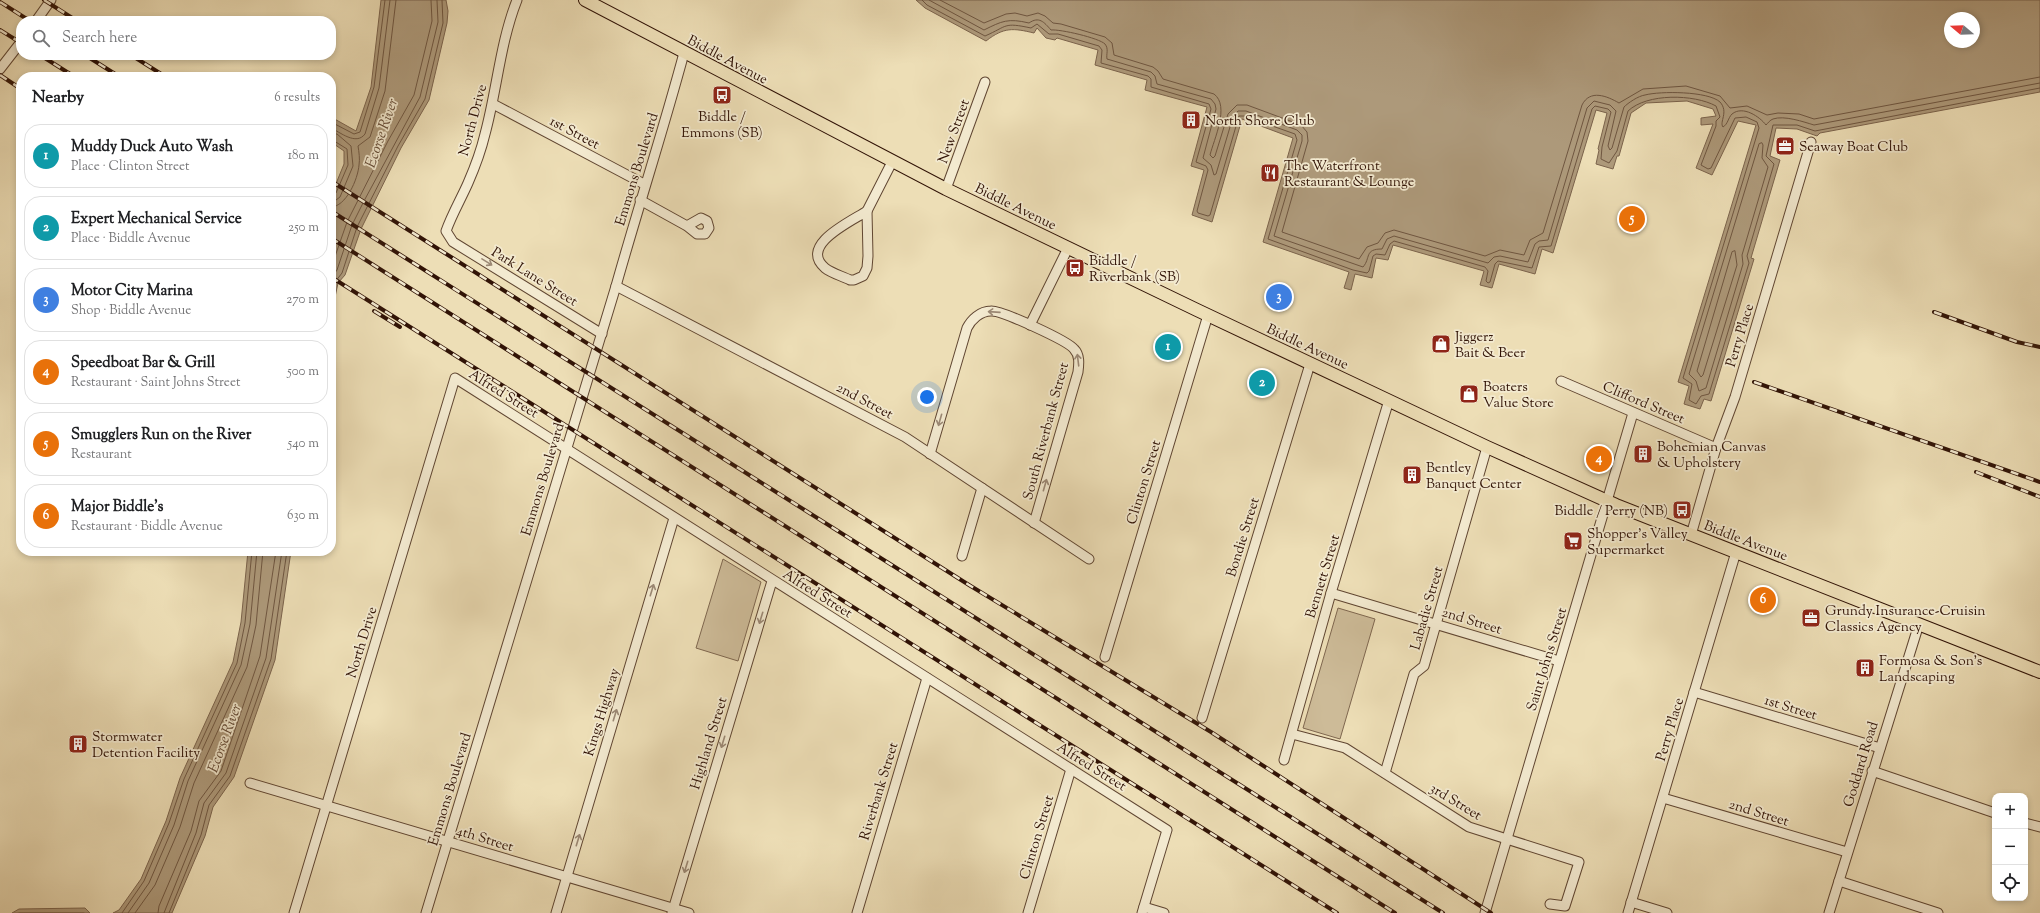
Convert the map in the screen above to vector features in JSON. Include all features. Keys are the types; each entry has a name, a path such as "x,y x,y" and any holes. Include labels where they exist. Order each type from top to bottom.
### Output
{"main road":[{"name":"Biddle Avenue","path":"585,0 946,189 1310,364 1487,447 1607,501 2040,672"}],"street":[{"path":"40,16 51,0"},
{"name":"North Drive","path":"453,242 446,231 450,217 468,184 480,153 493,104 506,36 518,0"},
{"path":"0,69 16,48"},
{"name":"Emmons Boulevard","path":"426,913 565,450 602,334 644,184 668,113 684,53"},
{"name":"New Street","path":"946,189 985,82"},
{"name":"1st Street","path":"493,104 644,184"},
{"name":"Perry Place","path":"1691,535 1716,448 1735,397 1811,142"},
{"path":"867,211 832,233 819,247 817,254 820,261 826,268 850,280 858,280 863,276 867,268 867,211 892,162"},
{"path":"640,200 687,226"},
{"name":"Park Lane Street","path":"453,242 602,334"},
{"path":"1030,325 1068,248"},
{"name":"2nd Street","path":"616,286 905,437 1089,558"},
{"name":"South Riverbank Street","path":"930,454 969,324 980,314 992,311 1006,314 1072,346 1076,350 1079,365 1034,523"},
{"name":"Clinton Street","path":"1105,657 1208,315"},
{"name":"Bondie Street","path":"1202,718 1310,364"},
{"name":"North Drive","path":"294,913 455,378"},
{"name":"Alfred Street","path":"455,378 565,450 1167,830 1143,910"},
{"name":"Clifford Street","path":"1561,381 1716,448"},
{"name":"Bennett Street","path":"1284,760 1331,593 1389,400"},
{"name":"Saint Johns Street","path":"1485,913 1633,413"},
{"name":"Labadie Street","path":"1384,773 1414,674 1424,666 1487,447"},
{"path":"962,556 982,488"},
{"name":"Kings Highway","path":"556,913 674,518"},
{"name":"Perry Place","path":"1628,913 1736,552"},
{"name":"Highland Street","path":"673,911 772,580"},
{"name":"2nd Street","path":"1331,593 1559,661"},
{"name":"Goddard Road","path":"1829,913 1919,624"},
{"name":"Riverbank Street","path":"857,913 927,678"},
{"name":"1st Street","path":"1694,692 1880,748"},
{"name":"3rd Street","path":"1292,734 1345,748 1469,827 1579,862 1565,906 1550,904"},
{"name":"Clinton Street","path":"1028,913 1071,769"},
{"path":"1872,771 1992,812"},
{"name":"4th Street","path":"250,783 448,841 673,911 689,913"},
{"name":"2nd Street","path":"1663,798 1847,852"},
{"path":"2028,824 2040,827"},
{"path":"1839,881 1938,913"},
{"path":"1631,902 1667,913"},
{"path":"1143,910 1164,913"}],"shaded area":[{"path":"723,559 761,582 738,661 696,648"},
{"path":"1338,608 1375,619 1340,739 1303,728"}],"water":[{"name":"Ecorse River","path":"381,0 446,0 448,11 447,23 429,100 401,148 361,229 345,275 338,283 336,292 336,184 344,164 344,151 336,145 336,120 356,131 371,87"},
{"path":"916,0 2040,0 2040,92 1820,133 1817,136 1797,129 1776,128 1770,156 1780,160 1751,258 1754,259 1711,401 1704,399 1700,409 1684,404 1689,386 1678,382 1756,125 1738,121 1712,175 1696,168 1713,124 1701,125 1701,118 1716,116 1713,109 1687,101 1646,103 1631,113 1619,156 1617,156 1613,169 1596,164 1598,149 1607,113 1596,110 1553,253 1542,249 1535,274 1499,264 1492,288 1480,285 1484,271 1393,245 1388,260 1376,258 1372,278 1355,274 1351,290 1344,288 1349,272 1263,242 1293,138 1242,119 1212,222 1192,215 1204,170 1191,166 1207,107 1145,90 1147,80 1095,65 1098,50 1057,38 1055,40 1046,38 1037,28 1034,33 1020,30 1004,31 992,36 986,41 925,8"},
{"name":"Ecorse River","path":"248,556 290,556 275,660 234,777 213,807 205,836 172,913 113,913 119,910 141,879 166,821 180,778 233,662 241,622"},
{"path":"85,908 90,913 12,913 19,909"}],"railway":[{"path":"44,0 69,16"},
{"path":"0,2 22,16"},
{"path":"0,30 16,40"},
{"path":"48,60 67,72"},
{"path":"93,60 112,72"},
{"path":"139,60 158,72"},
{"path":"0,75 16,86"},
{"path":"336,184 969,585 1211,732 1491,913"},
{"path":"336,214 1443,913"},
{"path":"336,241 1395,913"},
{"path":"336,280 1337,913"},
{"path":"374,311 400,327"},
{"path":"1934,312 2017,342 2040,347"},
{"path":"1754,382 2040,482"},
{"path":"1976,472 2040,497"}],"place":[{"name":"Biddle / Emmons (SB)","path":"722,95"},
{"name":"North Shore Club","path":"1191,120"},
{"name":"Seaway Boat Club","path":"1785,146"},
{"name":"The Waterfront Restaurant & Lounge","path":"1270,173"},
{"name":"Smugglers Run on the River","path":"1632,219"},
{"name":"Biddle / Riverbank (SB)","path":"1075,268"},
{"name":"Motor City Marina","path":"1279,297"},
{"name":"Jiggerz Bait & Beer","path":"1441,344"},
{"name":"Muddy Duck Auto Wash","path":"1168,347"},
{"name":"Expert Mechanical Service","path":"1262,383"},
{"name":"Boaters Value Store","path":"1469,394"},
{"name":"Bohemian Canvas & Upholstery","path":"1643,454"},
{"name":"Speedboat Bar & Grill","path":"1599,459"},
{"name":"Bentley Banquet Center","path":"1412,475"},
{"name":"Biddle / Perry (NB)","path":"1682,510"},
{"name":"Shopper's Valley Supermarket","path":"1573,541"},
{"name":"Major Biddle's","path":"1763,600"},
{"name":"Grundy Insurance-Cruisin Classics Agency","path":"1811,618"},
{"name":"Formosa & Son's Landscaping","path":"1865,668"},
{"name":"Stormwater Detention Facility","path":"78,744"}]}
